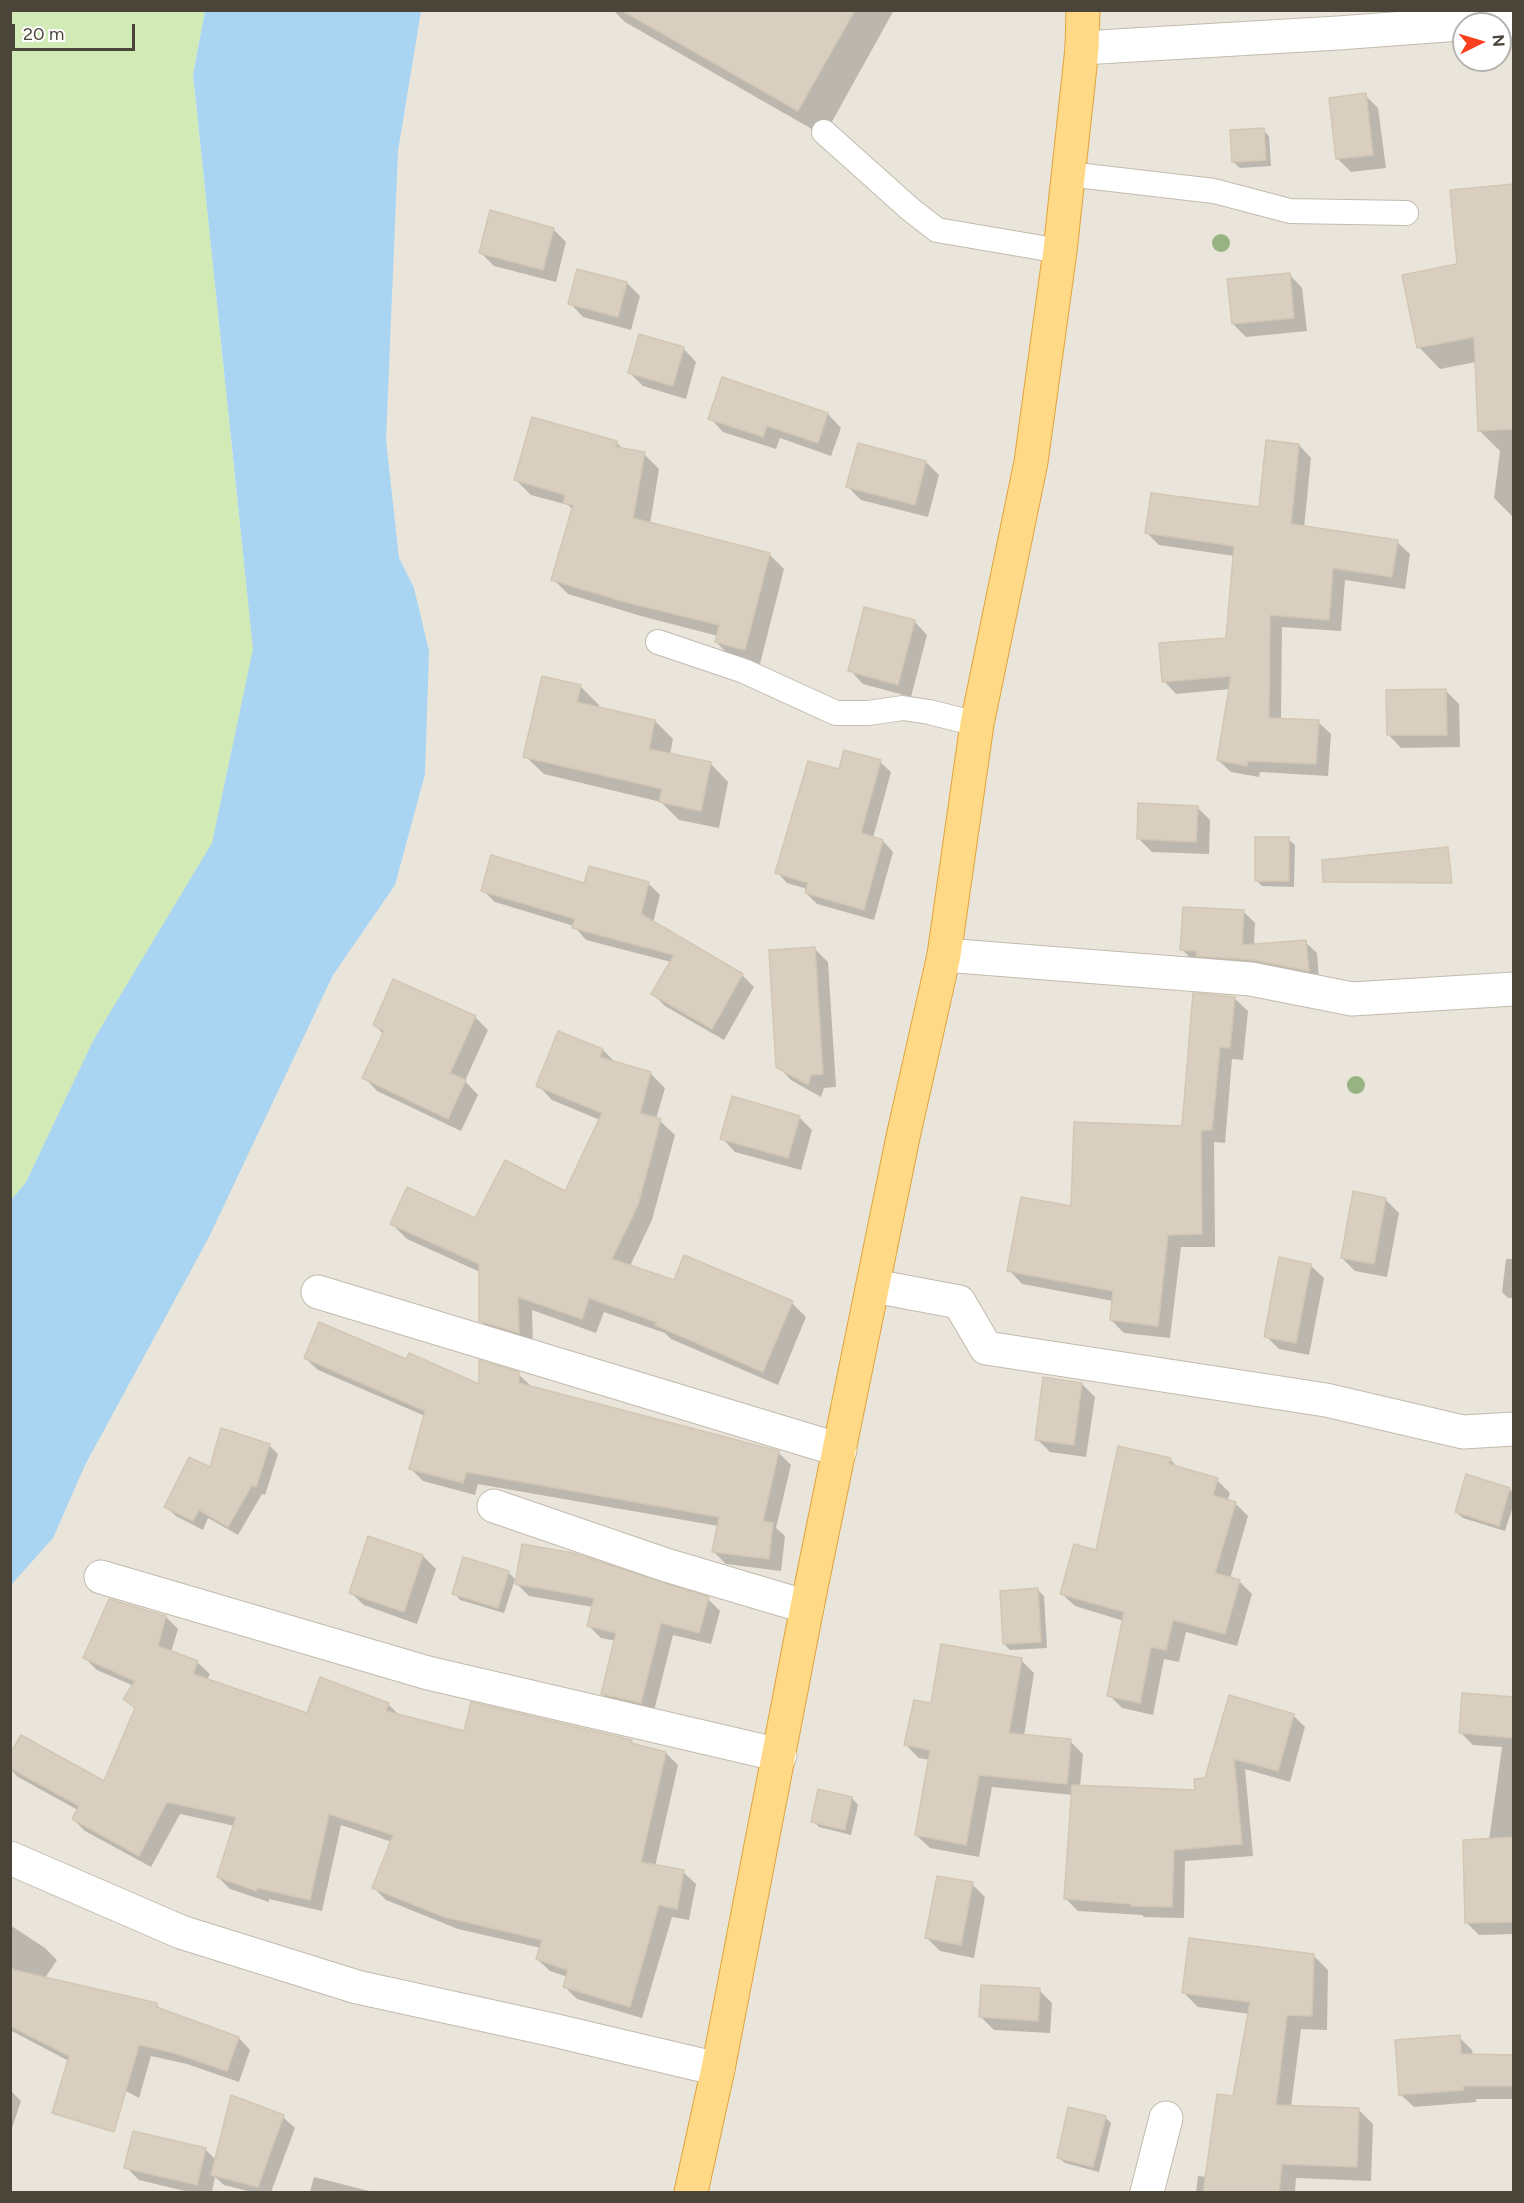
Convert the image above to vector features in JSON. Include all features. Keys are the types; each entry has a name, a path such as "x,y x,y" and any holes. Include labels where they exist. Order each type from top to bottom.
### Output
{"highway":[{"path":"691,2193 718,2069 807,1607 903,1137 944,955 976,724 1031,462 1068,174 1082,48 1083,10"}],"street":[{"path":"1082,48 1514,20"},
{"path":"944,955 1251,980 1352,999 1514,989"},
{"path":"874,1286 958,1302 986,1348 1326,1400 1463,1432 1514,1430"},
{"path":"318,1292 840,1450"},
{"path":"494,1506 666,1565 807,1607"},
{"path":"101,1577 428,1673 780,1755"},
{"path":"10,1858 181,1932 357,1987 718,2069"},
{"path":"1147,2193 1166,2118"}],"lane":[{"path":"824,132 910,209 937,230 1059,251"},
{"path":"1068,174 1214,191 1290,211 1406,213"},
{"path":"658,642 744,671 836,713 868,713 903,708 976,724"}],"shaded area":[{"path":"406,11 1513,11 1513,2192 11,2192 11,1242 218,647"}],"green space":[{"path":"11,11 205,11 193,74 253,649 212,843 94,1039 26,1182 11,1200"}],"water":[{"path":"205,11 421,11 398,151 386,440 399,558 414,588 429,651 425,774 395,885 333,975 209,1237 85,1465 53,1538 11,1585 11,1200 26,1182 94,1039 212,843 253,649 193,74"}],"building":[{"path":"621,10 855,10 798,111"},
{"path":"1366,93 1373,155 1336,159 1329,98"},
{"path":"1264,128 1266,160 1232,162 1230,130"},
{"path":"1514,184 1514,429 1478,431 1474,337 1417,348 1402,275 1457,264 1450,190"},
{"path":"490,210 554,228 543,270 479,253"},
{"path":"577,269 627,282 618,317 568,304"},
{"path":"1290,273 1294,318 1232,324 1227,279"},
{"path":"639,334 684,347 673,386 628,373"},
{"path":"722,377 828,413 818,443 767,426 763,437 708,419"},
{"path":"532,417 617,441 616,447 645,452 633,518 770,553 745,650 715,642 719,625 625,602 551,580 573,505 563,503 565,495 514,480"},
{"path":"1266,440 1299,444 1291,524 1398,540 1392,577 1333,568 1329,620 1270,615 1269,718 1319,720 1316,764 1248,761 1247,766 1217,760 1231,676 1162,682 1159,643 1226,638 1234,546 1145,533 1151,493 1259,507"},
{"path":"858,443 926,461 915,505 846,487"},
{"path":"864,607 915,620 898,685 848,671"},
{"path":"542,676 581,685 577,702 655,720 649,749 711,762 701,811 659,802 662,789 523,757"},
{"path":"1446,689 1447,735 1387,735 1386,690"},
{"path":"844,750 881,760 861,833 883,840 864,910 805,893 808,883 775,873 808,761 839,769"},
{"path":"1138,803 1198,806 1196,842 1137,839"},
{"path":"1255,837 1289,837 1289,881 1255,881"},
{"path":"1448,847 1452,883 1323,882 1322,860"},
{"path":"491,855 584,883 589,866 649,882 641,914 743,974 712,1029 651,994 674,955 572,928 575,919 481,891"},
{"path":"1183,907 1244,910 1242,945 1306,940 1309,971 1253,960 1196,956 1197,951 1180,950"},
{"path":"815,947 823,1074 811,1075 808,1085 776,1067 769,950"},
{"path":"393,979 476,1016 450,1073 466,1080 448,1119 362,1078 384,1031 373,1025"},
{"path":"1193,993 1235,997 1230,1048 1220,1047 1212,1130 1201,1130 1202,1234 1168,1235 1158,1326 1110,1320 1113,1291 1007,1271 1021,1197 1071,1206 1074,1122 1182,1126"},
{"path":"558,1031 603,1049 600,1057 651,1072 640,1113 661,1119 638,1205 612,1259 674,1280 684,1255 793,1301 763,1372 655,1325 656,1322 589,1298 582,1319 518,1297 519,1333 479,1321 479,1264 390,1224 407,1187 475,1218 505,1160 565,1191 602,1113 536,1086"},
{"path":"732,1096 800,1116 788,1158 720,1139"},
{"path":"1353,1191 1386,1198 1374,1264 1341,1258"},
{"path":"1279,1257 1311,1264 1296,1343 1264,1337"},
{"path":"319,1322 406,1359 409,1353 479,1384 479,1360 519,1372 519,1383 779,1451 763,1521 773,1523 769,1559 712,1552 719,1517 466,1472 463,1483 409,1469 425,1411 304,1358"},
{"path":"1043,1377 1082,1383 1074,1445 1035,1440"},
{"path":"221,1428 270,1444 256,1487 252,1485 228,1527 199,1510 193,1521 164,1507 189,1457 210,1467"},
{"path":"1118,1446 1171,1458 1169,1464 1218,1478 1213,1495 1236,1502 1215,1573 1240,1580 1225,1634 1173,1620 1166,1650 1151,1647 1140,1703 1107,1696 1124,1612 1060,1594 1074,1544 1096,1550"},
{"path":"1466,1474 1510,1488 1499,1526 1455,1512"},
{"path":"368,1536 423,1555 404,1612 349,1593"},
{"path":"522,1544 573,1553 709,1597 699,1633 661,1623 641,1703 601,1694 616,1633 587,1626 594,1598 515,1584"},
{"path":"463,1557 509,1571 498,1608 452,1594"},
{"path":"1038,1588 1041,1642 1003,1644 1000,1591"},
{"path":"109,1599 166,1616 158,1646 198,1661 193,1674 307,1713 320,1677 389,1703 386,1711 464,1731 471,1702 632,1740 631,1743 666,1752 641,1862 684,1870 677,1909 659,1905 630,2007 563,1987 568,1970 536,1959 542,1940 444,1917 372,1888 393,1835 329,1814 310,1900 257,1888 256,1891 217,1877 236,1817 167,1802 139,1856 72,1819 79,1806 10,1768 10,1754 21,1735 104,1781 135,1708 123,1699 135,1681 83,1658"},
{"path":"941,1644 1022,1658 1009,1733 1071,1739 1067,1784 979,1775 966,1845 915,1835 930,1750 904,1745 914,1700 931,1703"},
{"path":"1462,1693 1514,1697 1514,1738 1459,1733"},
{"path":"1229,1695 1294,1714 1278,1771 1234,1759 1242,1844 1174,1850 1172,1907 1131,1906 1131,1904 1064,1899 1072,1785 1195,1790 1194,1779 1205,1778"},
{"path":"818,1789 852,1797 845,1830 811,1822"},
{"path":"1514,1837 1514,1922 1465,1923 1463,1840"},
{"path":"937,1876 973,1882 961,1945 925,1938"},
{"path":"1189,1938 1314,1954 1312,2016 1287,2015 1276,2105 1359,2108 1357,2167 1282,2164 1279,2193 1203,2193 1217,2094 1233,2096 1250,2002 1182,1993"},
{"path":"10,1969 157,2003 156,2007 239,2037 227,2071 174,2053 139,2045 114,2132 52,2113 69,2056 10,2026"},
{"path":"981,1985 1040,1988 1038,2021 979,2017"},
{"path":"1460,2035 1461,2054 1514,2055 1514,2086 1463,2086 1464,2090 1399,2095 1395,2040"},
{"path":"231,2095 284,2115 258,2187 211,2175"},
{"path":"1068,2107 1106,2116 1093,2167 1057,2158"},
{"path":"133,2131 206,2148 197,2185 124,2168"}]}
